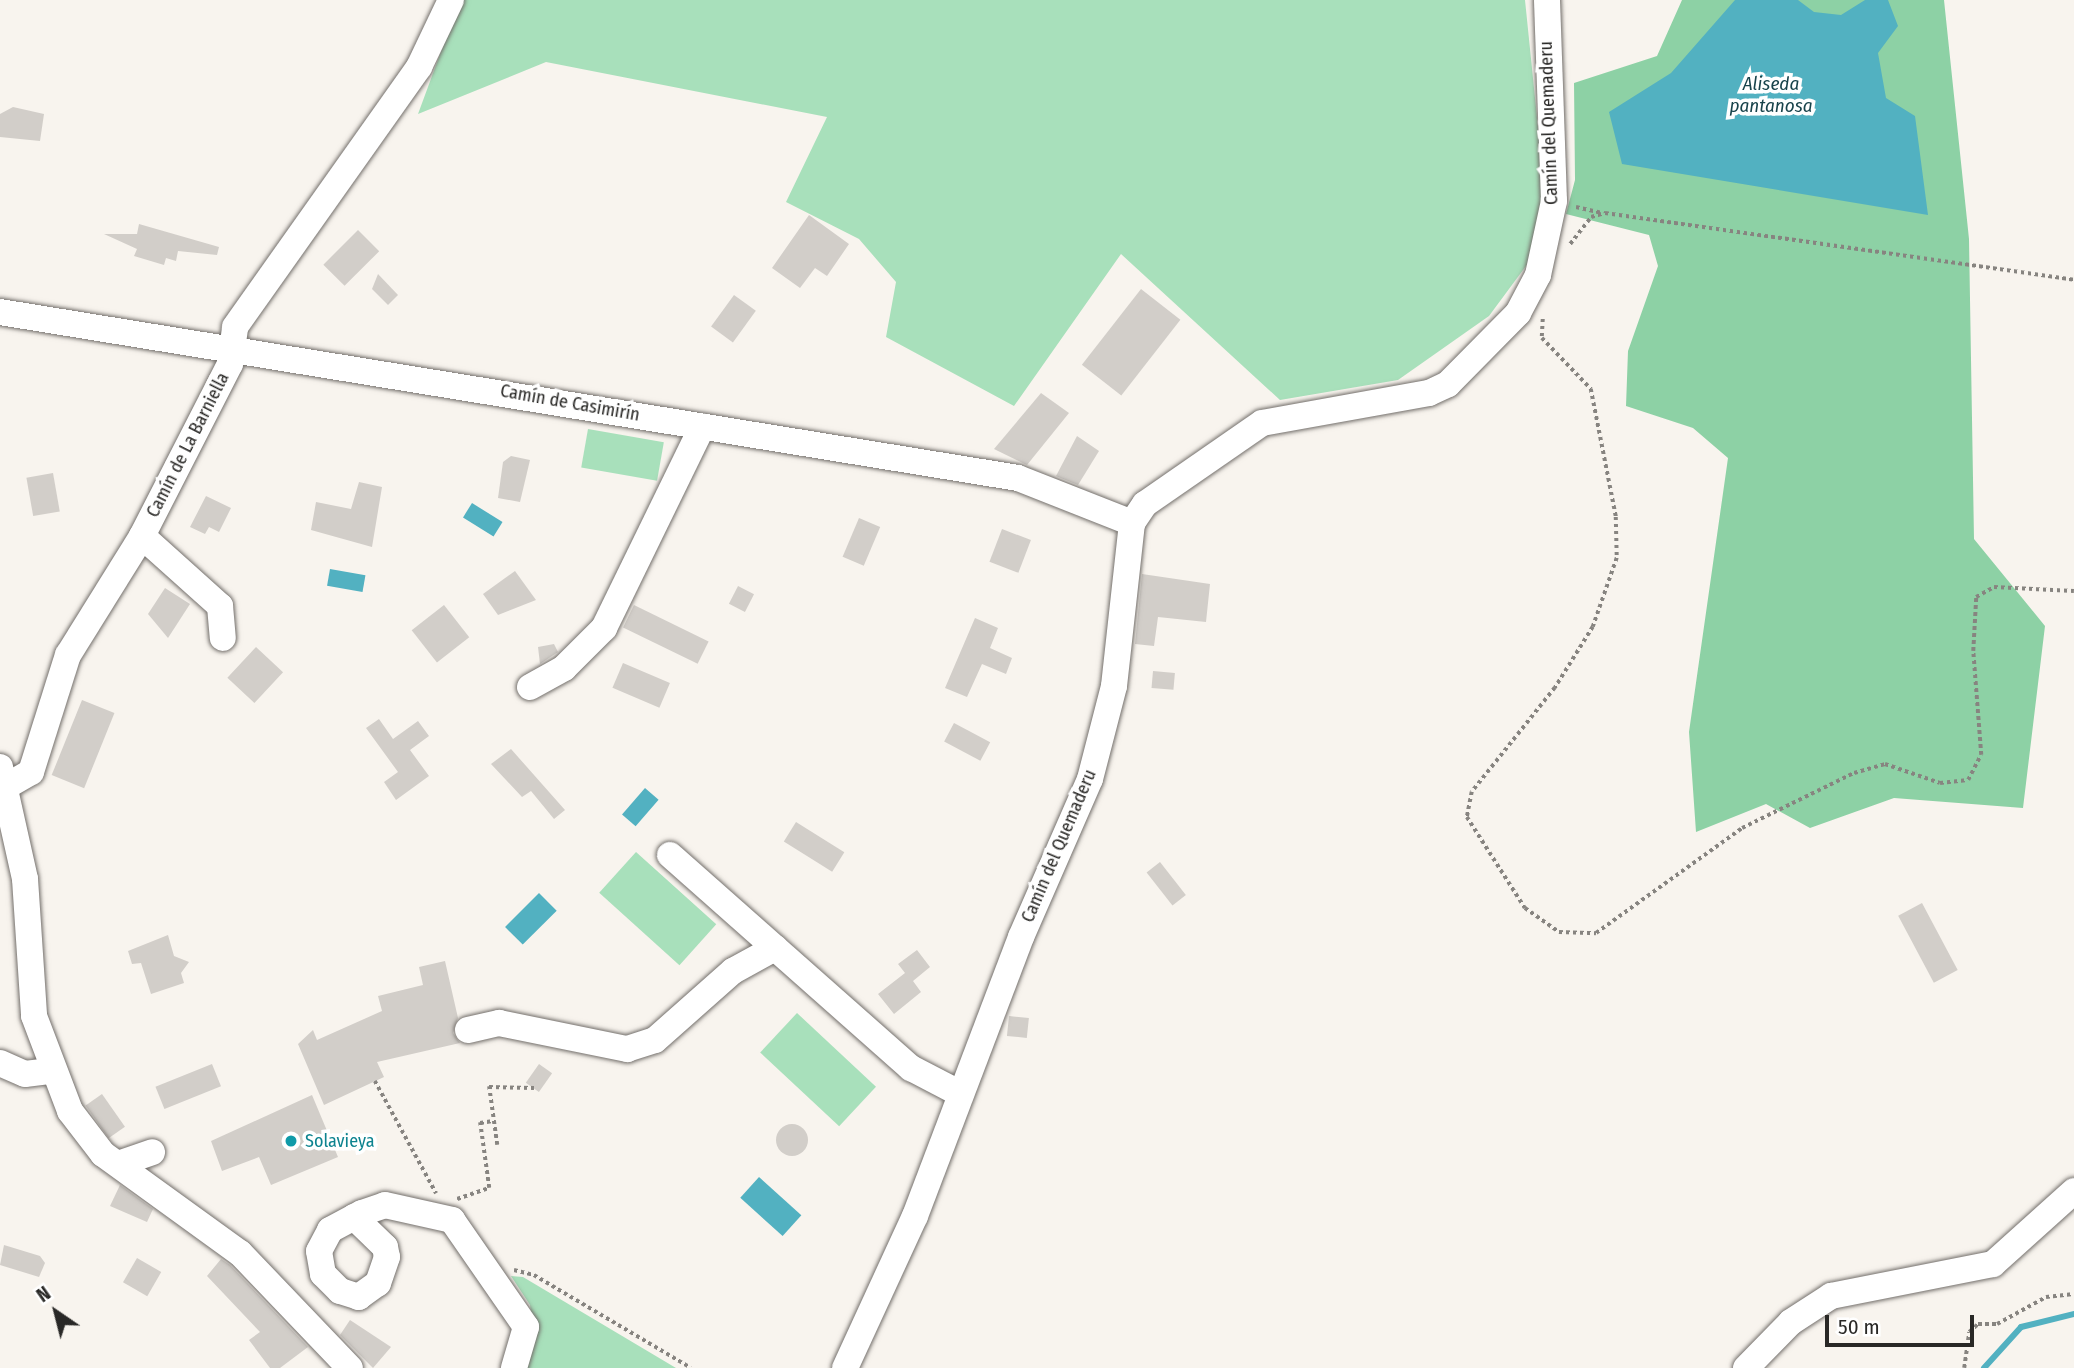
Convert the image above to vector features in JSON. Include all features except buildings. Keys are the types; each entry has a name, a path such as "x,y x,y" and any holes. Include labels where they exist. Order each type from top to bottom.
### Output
{"street":[{"name":"Camín de La Barniella","path":"3,777 31,772 68,655 142,536 230,364 235,327 419,67 451,0"},
{"name":"Camín del Quemaderu","path":"845,1368 915,1216 961,1094 1090,779 1116,675 1132,523 1145,504 1262,423 1429,393 1448,384 1518,313 1538,275 1554,201 1547,0"},
{"name":"Camín de Casimirín","path":"0,312 232,346 1018,478 1132,523"},
{"path":"530,687 564,668 604,628 702,426"},
{"path":"142,536 220,606 223,638"},
{"path":"3,777 25,879 34,1016 51,1071 88,1137 118,1164 240,1253 340,1363"},
{"path":"670,855 911,1068 961,1094"},
{"path":"468,1030 499,1023 627,1049 655,1040 733,971 775,948"},
{"path":"0,1063 25,1074 51,1071"},
{"path":"118,1164 152,1152"},
{"path":"1746,1368 1791,1322 1832,1296 1993,1264 2074,1191"},
{"path":"354,1217 385,1205 445,1211 492,1272 526,1327 514,1368"}],"path":[{"path":"1554,201 1605,214 2074,280"},
{"path":"1567,250 1575,232 1605,214"},
{"path":"1545,313 1542,338 1591,389 1616,517 1617,558 1593,627 1555,688 1472,792 1467,817 1525,908 1559,932 1596,933 1742,828 1854,773 1885,764 1940,783 1968,780 1981,755 1973,650 1976,597 1994,587 2074,591"},
{"path":"375,1081 445,1211 489,1188 480,1122 493,1121"},
{"path":"497,1145 489,1087 534,1088"},
{"path":"492,1272 534,1275 691,1368"},
{"path":"1964,1368 1969,1332 1978,1324 1997,1324 2046,1297 2074,1294"}],"green space":[{"path":"460,0 1525,0 1549,235 1489,316 1398,380 1280,400 1121,254 1014,406 886,337 896,282 859,239 786,202 827,117 546,62 418,114"},
{"path":"1682,0 1944,0 1969,239 1974,539 2045,626 2023,808 1894,798 1810,828 1766,804 1696,832 1689,732 1728,458 1693,428 1626,406 1628,351 1658,266 1649,235 1566,214 1575,180 1574,83 1657,56"},
{"path":"588,429 664,442 657,481 581,467"},
{"path":"636,852 716,924 679,965 599,893"},
{"path":"797,1013 876,1087 839,1126 760,1052"},
{"path":"511,1276 523,1277 676,1368 525,1368 534,1335 530,1305"}],"water":[{"name":"Aliseda pantanosa","path":"1735,0 1798,0 1814,12 1841,15 1865,0 1888,0 1898,26 1878,53 1886,98 1915,116 1928,215 1622,164 1609,112 1671,73"},
{"path":"472,503 503,522 494,536 463,517"},
{"path":"330,569 365,575 363,592 327,586"},
{"path":"645,788 659,800 636,826 622,814"},
{"path":"539,893 557,911 523,945 505,927"},
{"path":"759,1177 801,1215 783,1236 740,1198"}],"waterway":[{"path":"1984,1368 2021,1327 2074,1314"}],"place":[{"name":"Solavieya","path":"291,1141"}]}
